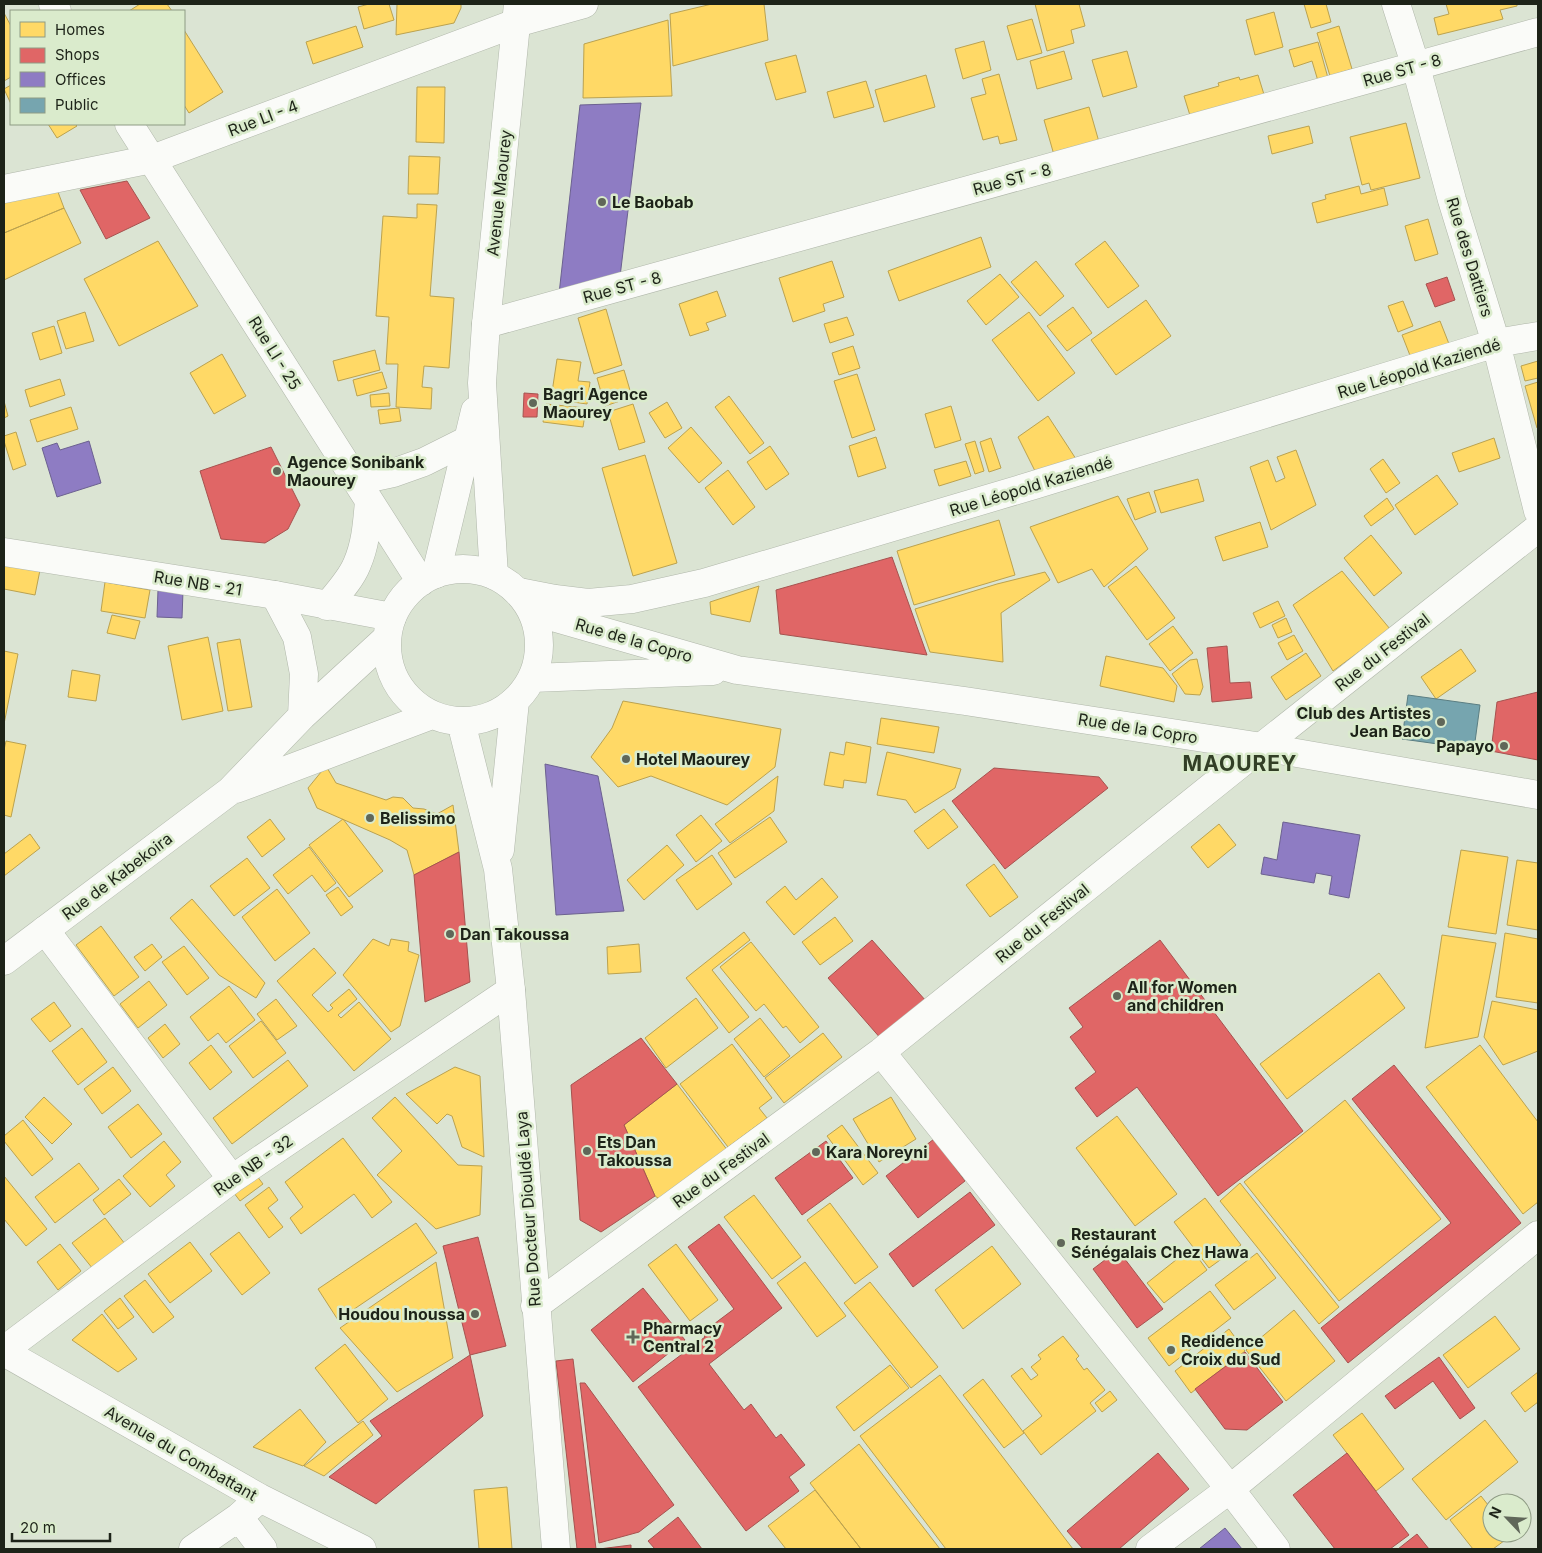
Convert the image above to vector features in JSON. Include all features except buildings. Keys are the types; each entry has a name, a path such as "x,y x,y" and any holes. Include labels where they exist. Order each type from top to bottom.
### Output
{"street":[{"name":"Rue LI - 4","path":"4,189 152,160 517,13 584,4"},
{"name":"Rue des Dattiers","path":"1396,4 1416,67 1452,200 1496,344 1538,511"},
{"name":"Avenue Maourey","path":"494,575 482,383 486,324 517,13"},
{"name":"Rue ST - 8","path":"486,324 1538,32"},
{"name":"Rue LI - 25","path":"130,125 362,491 428,578"},
{"name":"Rue Léopold Kaziendé","path":"526,602 555,599 588,603 632,599 704,583 1034,486 1496,344 1538,336"},
{"name":"Avenue Maourey","path":"428,578 468,440 482,383"},
{"path":"327,606 345,584 357,565 366,538 362,491 393,473 424,462 468,440"},
{"name":"Rue du Festival","path":"535,1306 881,1052 1538,528"},
{"name":"Rue NB - 21","path":"4,552 276,595 327,606 390,627"},
{"path":"456,569 476,570 494,575 508,582 526,602 539,633 539,656 532,678 525,691 499,713 481,720 461,722 446,720 432,715 416,705 402,692 393,675 388,657 390,627 404,597 428,578 456,569"},
{"path":"276,595 297,637 304,674 302,716"},
{"name":"Rue de la Copro","path":"526,602 737,670"},
{"name":"Rue de Kabekoira","path":"4,961 230,791 390,627"},
{"name":"Rue de la Copro","path":"532,678 737,670 965,701 1262,747 1538,795"},
{"name":"Rue Docteur Diouldé Laya","path":"498,869 515,701"},
{"name":"Rue de Kabekoira","path":"230,791 432,715"},
{"name":"Rue Docteur Diouldé Laya","path":"461,722 498,869 511,990 556,1549"},
{"path":"45,930 232,1178"},
{"name":"Rue NB - 32","path":"4,1351 232,1178 511,990"},
{"path":"881,1052 1276,1549"},
{"path":"1150,1549 1230,1489 1538,1235"},
{"name":"Avenue du Combattant","path":"4,1351 260,1498 362,1549"},
{"path":"193,1549 238,1517 260,1498"},
{"path":"238,1517 263,1549"}],"place":[{"name":"Le Baobab","path":"602,202"},
{"name":"Bagri Agence Maourey","path":"533,403"},
{"name":"Agence Sonibank Maourey","path":"277,471"},
{"name":"Club des Artistes Jean Baco","path":"1441,722"},
{"name":"Papayo","path":"1504,746"},
{"name":"Hotel Maourey","path":"626,759"},
{"name":"Belissimo","path":"370,818"},
{"name":"Dan Takoussa","path":"450,934"},
{"name":"All for Women and children","path":"1117,996"},
{"name":"Ets Dan Takoussa","path":"587,1151"},
{"name":"Kara Noreyni","path":"816,1152"},
{"name":"Restaurant Sénégalais Chez Hawa","path":"1061,1243"},
{"name":"Houdou Inoussa","path":"475,1314"},
{"name":"Pharmacy Central 2","path":"633,1337"},
{"name":"Redidence Croix du Sud","path":"1171,1350"}],"district":[{"name":"MAOUREY","path":"1240,764"}]}
